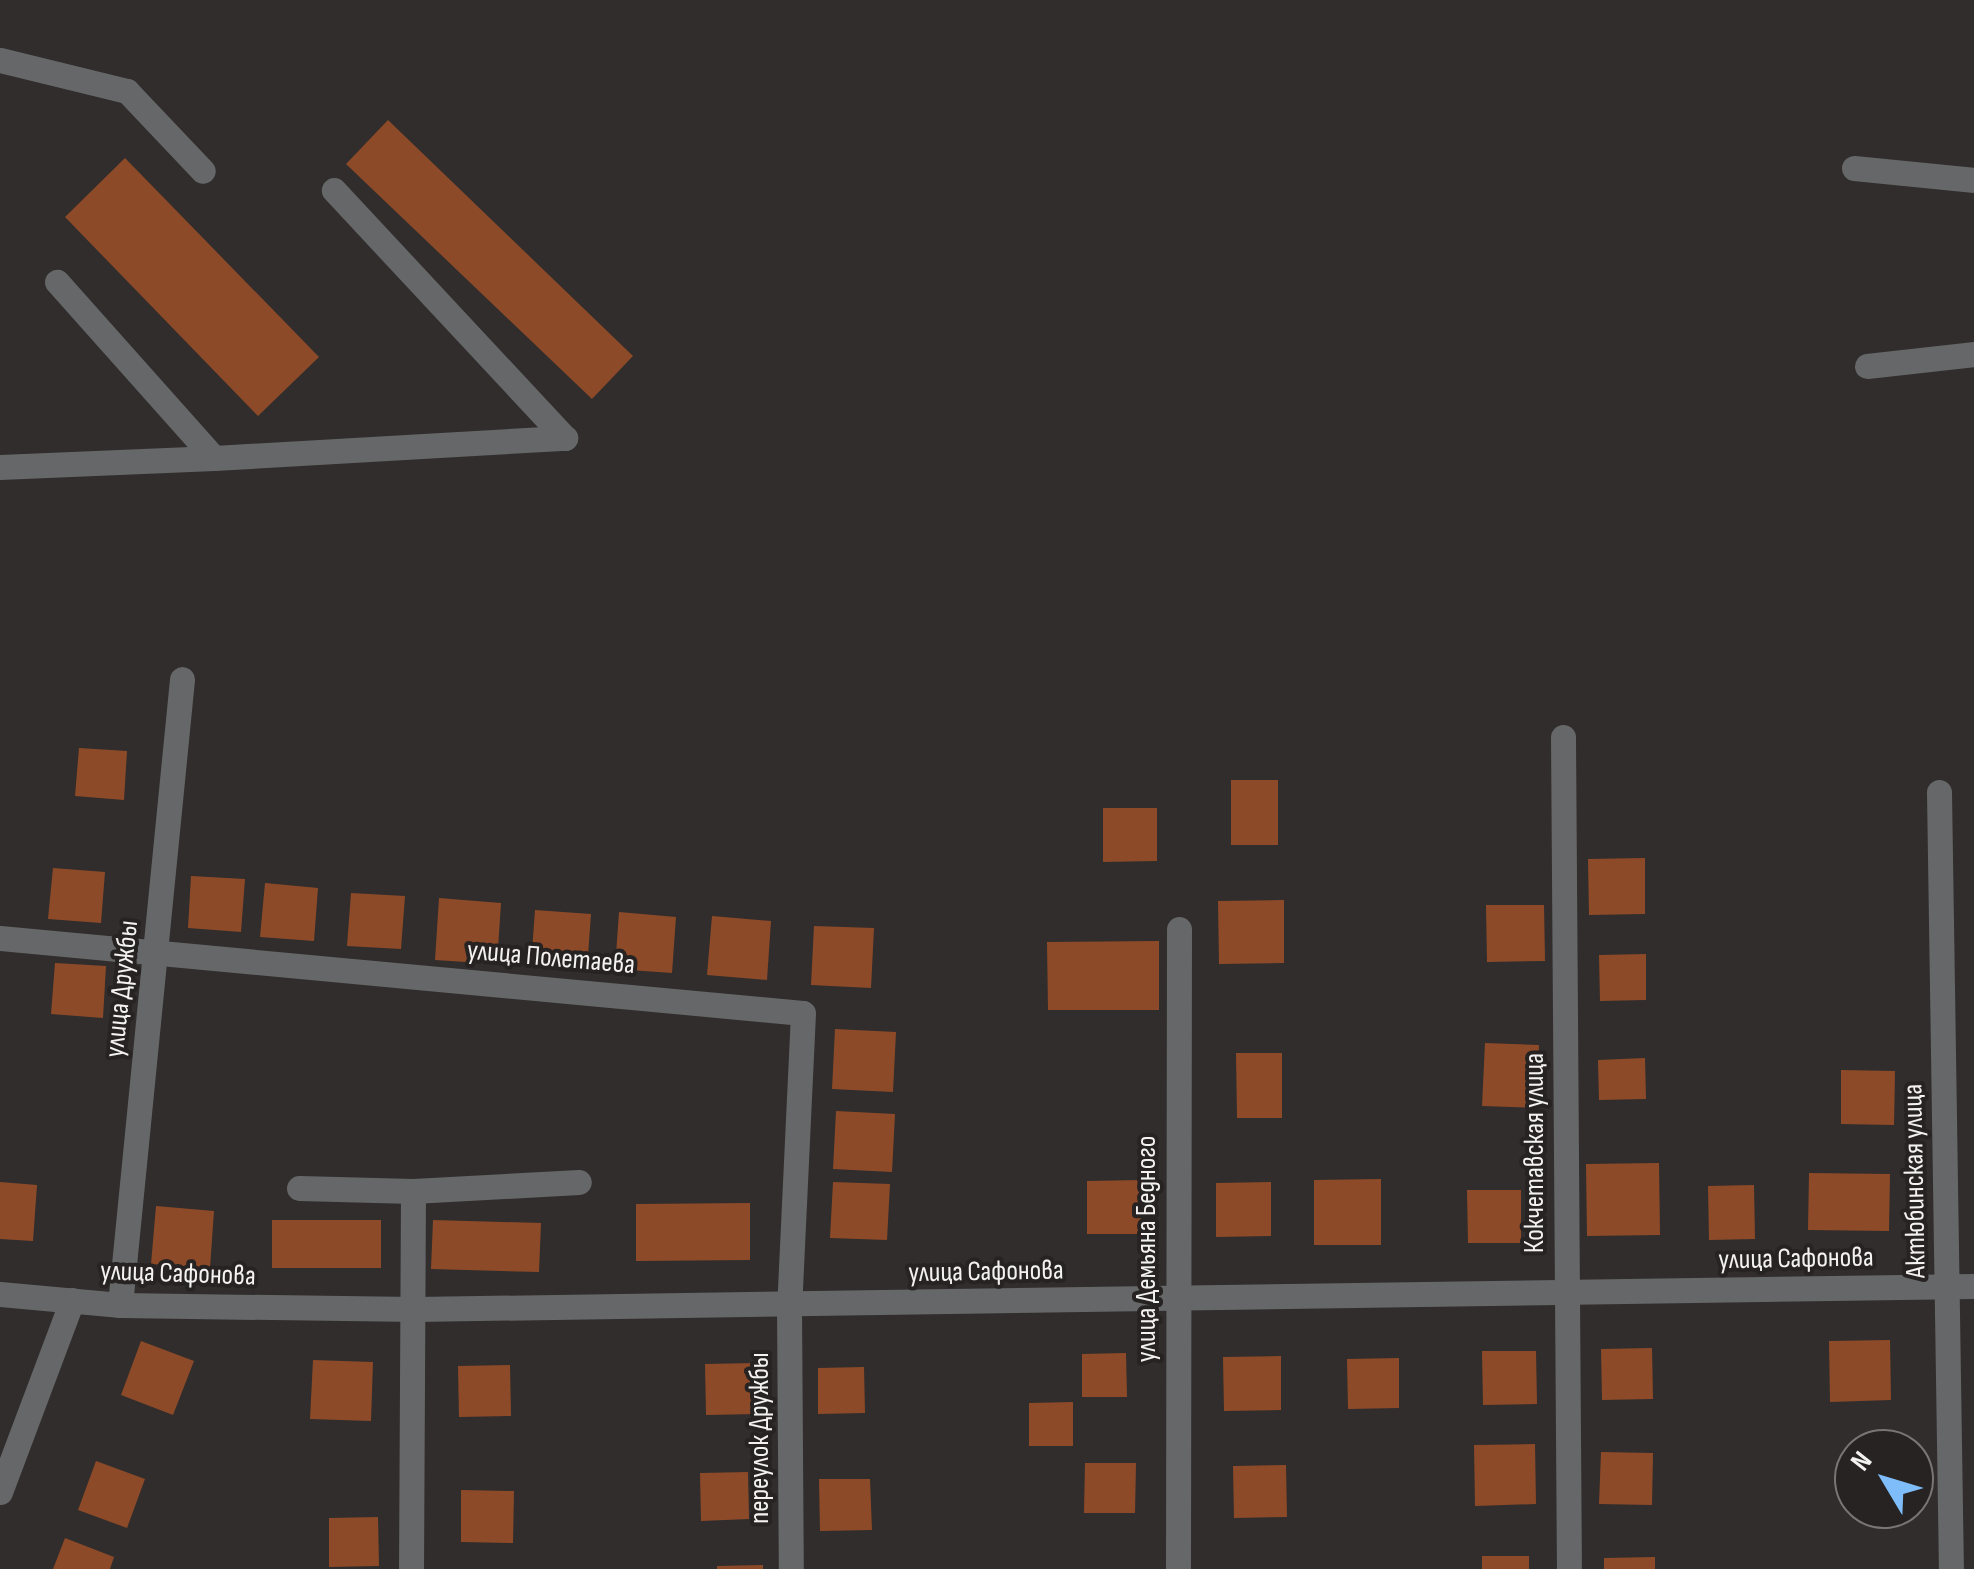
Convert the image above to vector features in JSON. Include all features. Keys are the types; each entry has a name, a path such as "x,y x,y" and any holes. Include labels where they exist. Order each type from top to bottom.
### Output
{"street":[{"path":"0,60 127,91 203,171"},
{"path":"1854,168 1974,180"},
{"path":"0,467 565,438 334,190"},
{"path":"57,282 214,458"},
{"path":"1867,366 1974,354"},
{"name":"улица Дружбы","path":"120,1305 182,678"},
{"name":"Кокчетавская улица","path":"1563,737 1569,1569"},
{"name":"Актюбинская улица","path":"1938,792 1951,1569"},
{"name":"улица Демьяна Бедного","path":"1178,928 1178,1569"},
{"name":"улица Полетаева","path":"0,938 804,1012 789,1307"},
{"path":"299,1188 412,1191 579,1182"},
{"path":"411,1569 415,1309 412,1191"},
{"name":"улица Сафонова","path":"0,1294 120,1305 415,1309 789,1307 1974,1286"},
{"path":"0,1492 72,1300"},
{"name":"переулок Дружбы","path":"789,1307 791,1569"}],"building":[{"path":"388,120 633,356 592,399 346,164"},
{"path":"125,158 319,357 258,416 65,217"},
{"path":"79,748 127,751 124,800 75,796"},
{"path":"1231,780 1278,780 1278,845 1231,845"},
{"path":"1103,808 1157,808 1157,861 1103,862"},
{"path":"1645,858 1645,914 1589,915 1588,859"},
{"path":"53,868 105,872 101,923 48,919"},
{"path":"191,876 245,879 241,932 188,928"},
{"path":"265,883 318,888 314,941 260,937"},
{"path":"351,893 405,896 401,949 347,946"},
{"path":"439,898 501,903 497,964 435,960"},
{"path":"1284,900 1284,963 1219,964 1218,901"},
{"path":"1486,905 1544,905 1545,961 1487,962"},
{"path":"535,910 591,914 587,970 531,965"},
{"path":"619,912 676,917 672,973 615,969"},
{"path":"712,916 771,921 767,980 707,975"},
{"path":"814,926 874,928 871,988 811,985"},
{"path":"1159,941 1159,1010 1048,1010 1047,942"},
{"path":"1646,954 1646,1000 1600,1001 1599,955"},
{"path":"55,963 106,966 103,1018 51,1014"},
{"path":"835,1029 896,1032 893,1092 832,1089"},
{"path":"1485,1043 1539,1045 1537,1108 1482,1106"},
{"path":"1236,1053 1282,1053 1282,1118 1237,1118"},
{"path":"1645,1058 1646,1099 1599,1100 1598,1060"},
{"path":"1841,1070 1895,1071 1894,1125 1841,1124"},
{"path":"836,1111 895,1114 892,1172 833,1169"},
{"path":"1659,1163 1660,1235 1587,1236 1586,1164"},
{"path":"1809,1173 1890,1174 1889,1231 1808,1230"},
{"path":"1381,1179 1381,1245 1314,1245 1314,1180"},
{"path":"1141,1180 1141,1234 1087,1234 1087,1181"},
{"path":"0,1182 37,1185 33,1241 0,1239"},
{"path":"833,1182 890,1184 887,1240 830,1238"},
{"path":"1271,1182 1271,1236 1216,1237 1216,1183"},
{"path":"1754,1185 1755,1239 1709,1240 1708,1186"},
{"path":"1467,1190 1521,1190 1521,1243 1468,1243"},
{"path":"750,1203 750,1260 636,1261 636,1204"},
{"path":"156,1206 214,1211 210,1268 151,1264"},
{"path":"272,1220 381,1220 381,1268 272,1268"},
{"path":"433,1220 541,1223 539,1272 431,1269"},
{"path":"1890,1340 1891,1400 1830,1402 1829,1341"},
{"path":"141,1341 194,1361 173,1415 121,1395"},
{"path":"1652,1348 1653,1399 1602,1400 1601,1349"},
{"path":"1482,1351 1536,1351 1537,1404 1483,1405"},
{"path":"1126,1353 1127,1397 1082,1397 1082,1354"},
{"path":"1281,1356 1281,1410 1224,1411 1223,1357"},
{"path":"1399,1358 1399,1408 1348,1409 1347,1359"},
{"path":"313,1360 373,1362 371,1421 310,1419"},
{"path":"757,1363 757,1414 706,1415 705,1364"},
{"path":"510,1365 511,1416 459,1417 458,1366"},
{"path":"864,1367 865,1413 818,1414 818,1368"},
{"path":"1073,1402 1073,1446 1029,1446 1029,1403"},
{"path":"1535,1444 1536,1504 1475,1506 1474,1445"},
{"path":"1601,1452 1653,1453 1652,1505 1599,1504"},
{"path":"96,1461 145,1479 127,1528 78,1510"},
{"path":"1085,1463 1136,1463 1135,1513 1084,1513"},
{"path":"1286,1465 1287,1517 1234,1518 1233,1466"},
{"path":"748,1472 749,1519 701,1521 700,1473"},
{"path":"819,1479 870,1479 872,1530 820,1531"},
{"path":"461,1490 514,1491 513,1543 461,1542"},
{"path":"378,1517 379,1566 329,1567 329,1518"},
{"path":"65,1538 114,1557 110,1569 53,1569"},
{"path":"1482,1556 1529,1556 1529,1569 1482,1569"},
{"path":"1655,1557 1655,1569 1604,1569 1604,1558"},
{"path":"763,1565 763,1569 717,1569 717,1566"}]}
